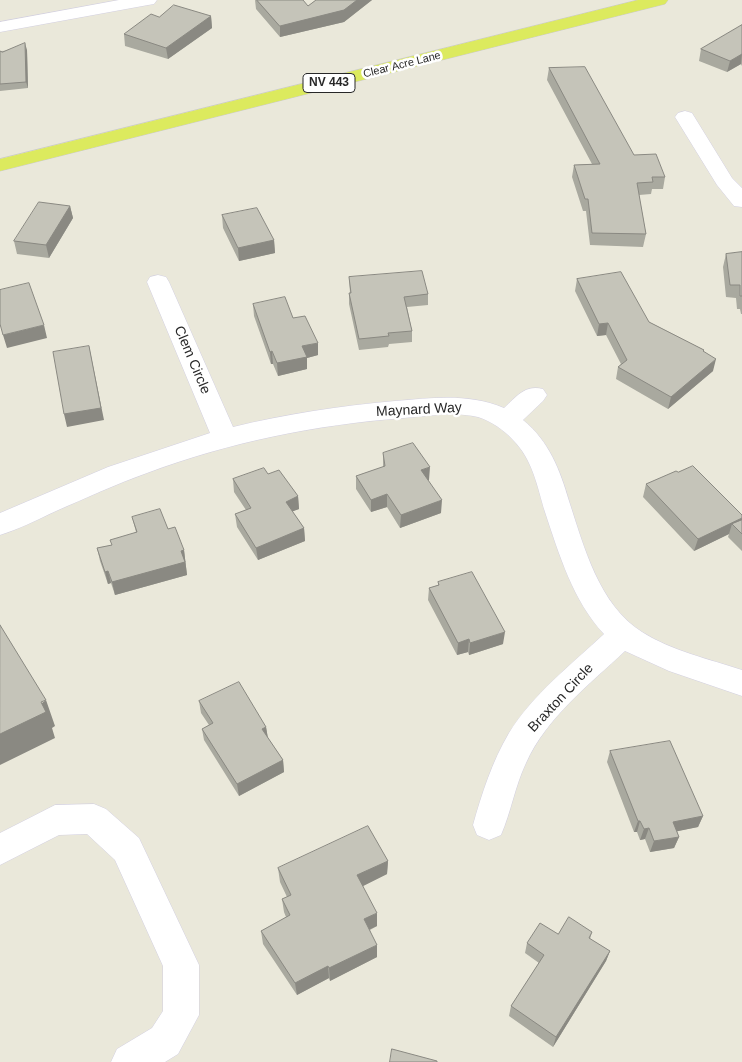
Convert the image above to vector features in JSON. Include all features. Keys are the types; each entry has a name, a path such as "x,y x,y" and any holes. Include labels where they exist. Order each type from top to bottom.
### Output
{"main road":[{"name":"Clear Acre Lane","path":"0,165 659,0"}],"street":[{"path":"0,27 148,0"},
{"path":"686,117 724,181 742,201"},
{"name":"Clem Circle","path":"158,282 225,438"},
{"path":"507,420 534,395"},
{"name":"Maynard Way","path":"0,525 123,471 225,438 311,420 390,410 452,406 474,408 507,420 518,429 537,451 545,466 583,580 603,612 622,634 636,644 742,683"},
{"name":"Braxton Circle","path":"489,825 505,775 528,730 545,710 622,634"},
{"path":"0,850 55,820 94,819 127,849 181,965 181,1015 165,1041 130,1062"}],"building":[{"path":"257,0 303,0 308,6 316,0 357,0 344,10 280,26"},
{"path":"174,5 211,16 166,48 124,34 151,14 159,17"},
{"path":"742,25 742,54 730,61 701,49"},
{"path":"25,43 26,82 0,84 0,51 2,52"},
{"path":"585,67 634,155 656,154 665,177 652,177 653,182 637,183 646,234 592,233 588,199 585,199 574,165 600,164 549,68"},
{"path":"39,202 70,206 46,245 14,241"},
{"path":"257,208 274,240 238,248 222,215"},
{"path":"742,252 742,296 740,296 740,285 730,285 726,254"},
{"path":"422,271 428,294 404,297 412,331 388,333 389,336 359,339 349,293 351,293 349,277"},
{"path":"621,272 649,322 704,350 716,359 671,397 618,367 627,360 608,323 599,324 577,279"},
{"path":"29,283 44,325 3,335 0,324 0,290"},
{"path":"285,297 293,318 305,316 318,343 302,346 307,357 277,363 272,351 270,352 253,304"},
{"path":"89,346 101,408 64,414 53,352"},
{"path":"413,443 430,467 421,470 442,500 401,515 387,494 371,500 356,476 385,466 383,453"},
{"path":"693,466 742,515 742,518 698,539 646,484"},
{"path":"264,468 268,474 279,470 298,496 286,502 304,528 256,548 235,514 251,508 233,479"},
{"path":"160,509 168,529 175,527 184,550 181,551 185,562 112,582 108,571 105,572 97,548 112,545 110,540 137,532 132,517"},
{"path":"742,520 742,534 732,524"},
{"path":"472,572 505,632 470,643 469,639 458,643 429,588 439,585 438,582"},
{"path":"0,625 46,700 41,702 46,712 0,734"},
{"path":"239,682 266,727 262,729 283,760 237,784 202,729 213,723 199,701"},
{"path":"670,741 703,816 673,822 679,837 654,841 649,828 644,829 640,821 638,821 610,751"},
{"path":"368,826 388,861 357,875 377,913 364,919 377,945 329,968 328,966 295,983 261,931 290,915 282,899 291,895 278,868"},
{"path":"569,917 592,932 589,938 610,951 556,1037 511,1006 544,955 527,943 540,923 558,934"},
{"path":"392,1049 437,1061 437,1062 390,1062"}]}
